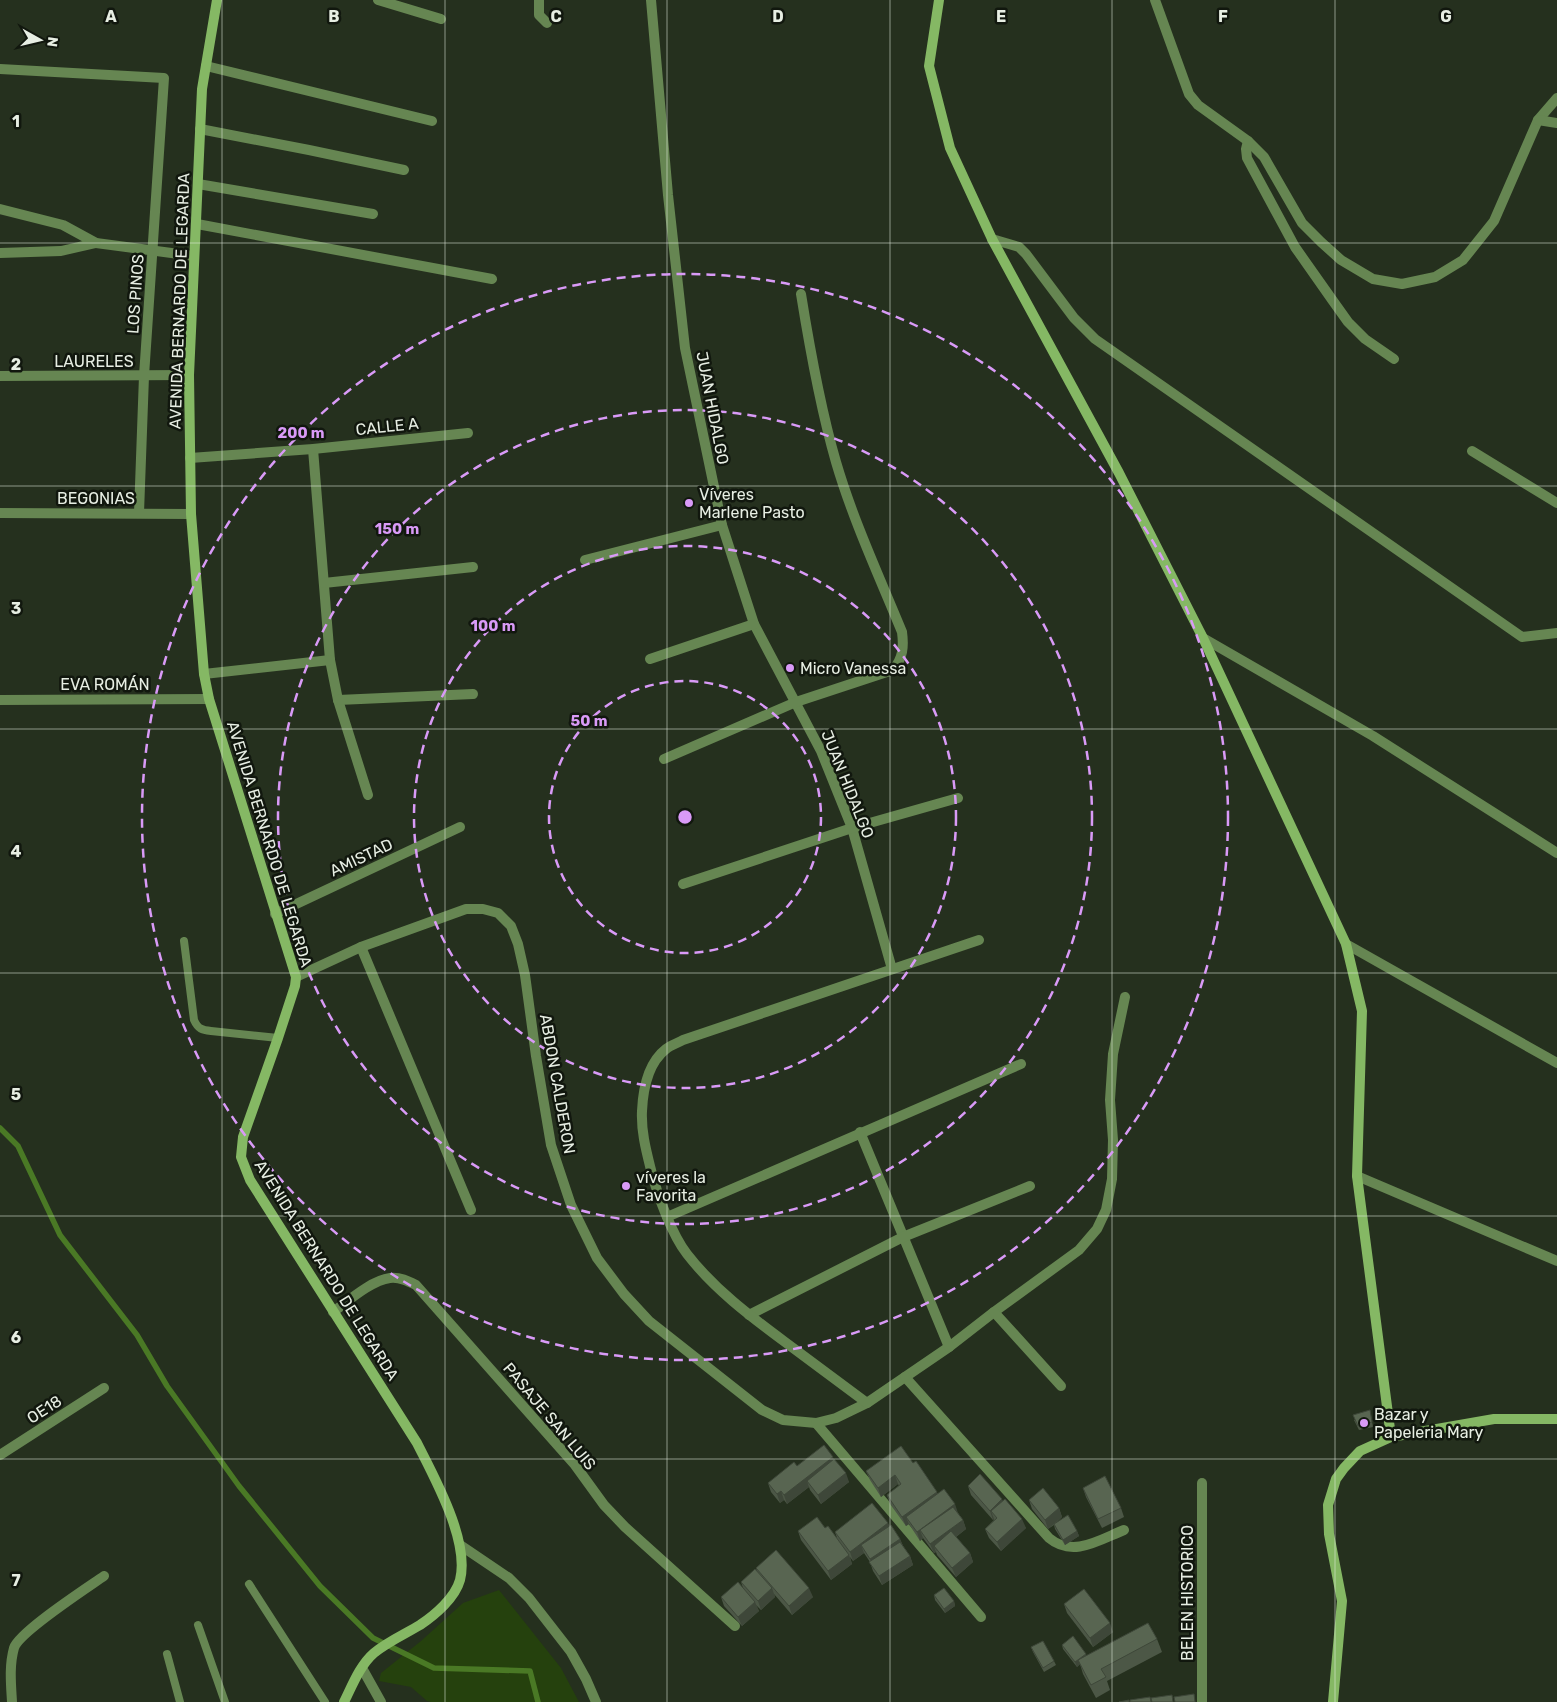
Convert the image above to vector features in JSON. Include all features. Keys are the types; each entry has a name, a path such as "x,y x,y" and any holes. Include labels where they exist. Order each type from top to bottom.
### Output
{"street":[{"name":"AVENIDA BERNARDO DE LEGARDA","path":"217,0 202,89 189,376 191,514 204,674 209,699 296,976 278,1038 243,1137 242,1156 250,1180 417,1443 439,1488 460,1545 461,1573 456,1588 438,1610 422,1623 374,1653 362,1668 344,1702"},
{"path":"378,0 441,19"},
{"path":"539,0 539,15 547,23"},
{"name":"JUAN HIDALGO","path":"651,0 668,195 685,348 722,525 754,624 821,751 852,828 892,969"},
{"path":"939,0 929,66 950,148 992,239 1119,473 1203,638 1346,944 1362,1011 1357,1176 1390,1437"},
{"path":"1155,0 1189,94 1198,105 1248,141 1264,157 1302,223 1320,242 1341,260 1373,279 1402,284 1435,277 1463,260 1494,222 1538,120 1557,98"},
{"path":"206,66 432,121"},
{"name":"LOS PINOS","path":"0,69 164,78 154,251 144,376 139,513"},
{"path":"1538,120 1557,123"},
{"path":"200,129 404,170"},
{"path":"1248,141 1246,149 1247,158 1295,247 1348,322 1365,339 1394,359"},
{"path":"198,184 373,214"},
{"path":"0,209 63,225 96,243"},
{"path":"197,224 492,279"},
{"path":"992,239 1019,247 1084,329 1143,373 1522,637 1557,633"},
{"path":"0,253 61,251 96,243 194,256"},
{"path":"664,759 796,702 893,670 899,662 904,645 902,632 868,550 836,462 815,373 801,294"},
{"name":"LAURELES","path":"0,376 189,376"},
{"name":"CALLE A","path":"190,458 313,449 468,433"},
{"path":"313,449 330,660 338,700 368,795"},
{"path":"1472,450 1557,503"},
{"name":"BEGONIAS","path":"0,513 191,514"},
{"path":"585,560 722,525"},
{"path":"324,583 473,567"},
{"path":"650,659 754,624"},
{"path":"1203,638 1373,736 1557,853"},
{"path":"204,674 330,660"},
{"path":"338,700 474,694"},
{"name":"EVA ROMÁN","path":"0,700 209,699"},
{"path":"683,884 852,828 958,798"},
{"name":"AMISTAD","path":"275,914 460,827"},
{"name":"ABDON CALDERON","path":"296,976 362,947 466,909 483,909 498,913 511,926 526,975 536,1056 551,1146 571,1205 598,1258 624,1294 649,1322 762,1410 783,1420 816,1423 836,1418 867,1403 949,1347 1079,1250 1097,1229 1106,1210 1112,1178 1113,1140 1110,1100 1113,1054 1125,997"},
{"path":"867,1403 749,1315 712,1283 685,1252 667,1217 654,1180 644,1140 642,1120 643,1098 648,1076 655,1061 667,1048 683,1040 979,940"},
{"path":"1346,944 1557,1063"},
{"path":"362,947 471,1210"},
{"path":"667,1217 1020,1064"},
{"path":"860,1132 949,1347"},
{"path":"1357,1176 1557,1261"},
{"path":"749,1315 904,1237 1030,1186"},
{"name":"PASAJE SAN LUIS","path":"333,1312 377,1282 390,1278 404,1279 416,1285 562,1450 604,1505 625,1527 735,1626"},
{"path":"994,1312 1061,1386"},
{"path":"905,1377 1049,1538 1058,1545 1079,1548 1124,1530"},
{"name":"OE18","path":"0,1455 104,1388"},
{"path":"1333,1702 1342,1601 1329,1534 1328,1505 1336,1479 1360,1451 1390,1437 1494,1420 1557,1419"},
{"path":"816,1423 981,1616"},
{"name":"BELEN HISTORICO","path":"1202,1483 1202,1702"},
{"path":"460,1545 509,1578 529,1598 571,1652 596,1702"},
{"path":"12,1702 11,1669 15,1646 27,1632 104,1576"},
{"path":"362,1668 380,1702"}],"lane":[{"path":"184,941 196,1025 201,1029 211,1031 278,1038"},
{"path":"249,1584 325,1702"},
{"path":"198,1625 225,1702"},
{"path":"167,1654 180,1702"}],"green space":[{"path":"499,1590 561,1668 579,1702 431,1702 427,1701 411,1687 379,1681 381,1673 421,1641 463,1603"}],"building":[{"path":"1370,1410 1372,1422 1358,1426 1353,1415"},
{"path":"824,1445 833,1457 784,1495 781,1491 777,1494 768,1483 794,1462 797,1466"},
{"path":"901,1446 913,1463 916,1461 937,1492 902,1517 887,1495 901,1484 895,1475 878,1488 866,1471"},
{"path":"834,1459 846,1473 818,1495 807,1481"},
{"path":"980,1474 1002,1499 990,1511 968,1486"},
{"path":"1105,1476 1121,1508 1098,1519 1083,1488"},
{"path":"1043,1488 1059,1508 1045,1520 1029,1500"},
{"path":"944,1489 955,1504 917,1532 906,1517"},
{"path":"1005,1499 1022,1519 997,1542 985,1529 997,1518 991,1511"},
{"path":"872,1503 888,1523 850,1552 835,1532"},
{"path":"953,1507 963,1520 930,1544 920,1530"},
{"path":"1068,1515 1077,1531 1063,1540 1054,1524"},
{"path":"817,1517 825,1528 828,1526 849,1555 828,1571 798,1531"},
{"path":"891,1525 900,1539 870,1559 861,1545"},
{"path":"951,1531 970,1553 952,1568 934,1546"},
{"path":"900,1542 910,1556 879,1576 869,1562"},
{"path":"776,1550 809,1588 789,1606 756,1568"},
{"path":"755,1569 772,1588 758,1601 741,1582"},
{"path":"738,1582 755,1602 738,1617 721,1597"},
{"path":"944,1588 954,1601 944,1609 934,1595"},
{"path":"1084,1589 1110,1623 1090,1638 1064,1604"},
{"path":"1148,1623 1157,1639 1101,1669 1106,1677 1091,1685 1078,1660"},
{"path":"1073,1636 1086,1654 1075,1662 1062,1645"},
{"path":"1043,1641 1054,1661 1043,1668 1031,1647"},
{"path":"1194,1694 1195,1702 1175,1702 1174,1697"},
{"path":"1172,1695 1173,1702 1152,1702 1151,1698"},
{"path":"1150,1697 1151,1702 1130,1702 1130,1700"}],"waterway":[{"path":"0,1128 18,1146 60,1235 137,1335 167,1386 239,1486 320,1586 373,1638 434,1668 530,1671 538,1702"}],"place":[{"name":"Víveres Marlene Pasto","path":"689,503"},
{"name":"Micro Vanessa","path":"790,668"},
{"name":"víveres la Favorita","path":"626,1186"},
{"name":"Bazar y Papeleria Mary","path":"1364,1423"}]}
